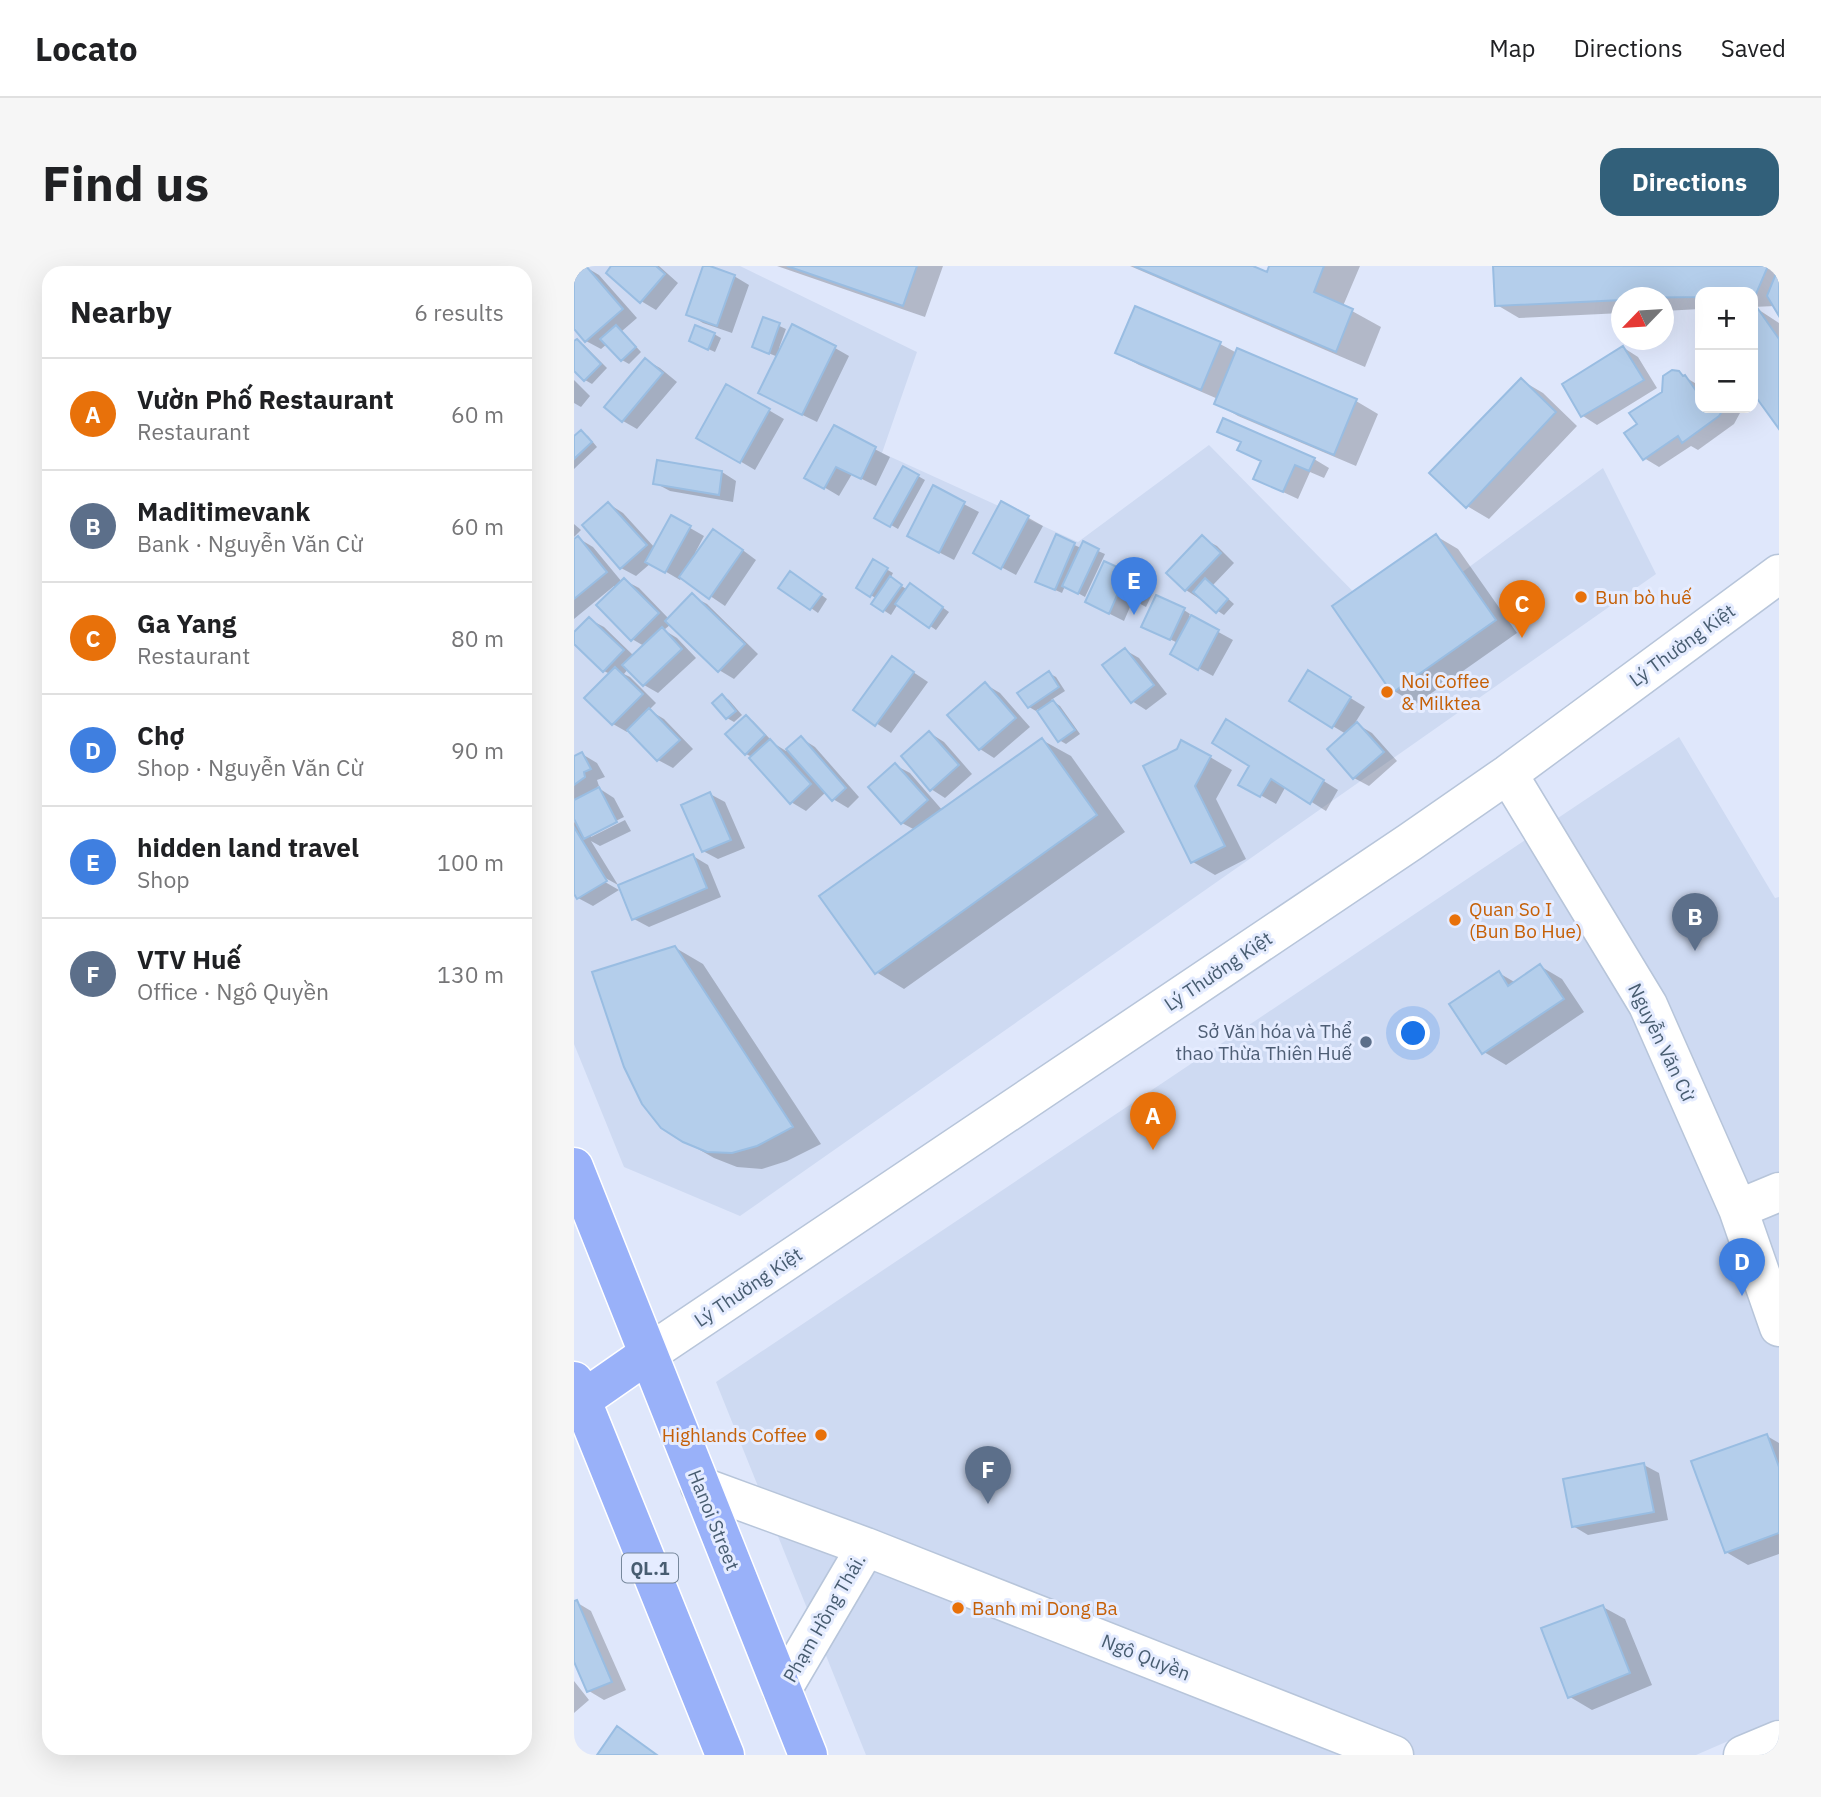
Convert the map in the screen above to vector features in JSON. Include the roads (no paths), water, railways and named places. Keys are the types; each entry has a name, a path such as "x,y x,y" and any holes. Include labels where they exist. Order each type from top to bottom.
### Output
{"main road":[{"name":"Hanoi Street","path":"574,1167 808,1755"},
{"path":"576,1396 648,1354"},
{"name":"QL.1","path":"576,1396 725,1755"}],"street":[{"name":"Lý Thường Kiệt","path":"648,1354 1399,850 1508,774 1779,574"},
{"name":"Nguyễn Văn Cừ","path":"1508,774 1648,1005 1738,1209 1779,1327"},
{"path":"1738,1209 1779,1192"},
{"name":"Ngô Quyền","path":"701,1486 866,1547 1394,1755"},
{"name":"Phạm Hồng Thái.","path":"782,1690 866,1547"},
{"path":"1743,1755 1779,1740"}],"place":[{"name":"Bun bò huế","path":"1581,597"},
{"name":"hidden land travel","path":"1134,615"},
{"name":"Ga Yang","path":"1522,638"},
{"name":"Noi Coffee & Milktea","path":"1387,692"},
{"name":"Quan So I (Bun Bo Hue)","path":"1455,920"},
{"name":"Maditimevank","path":"1695,951"},
{"name":"Sở Văn hóa và Thể thao Thừa Thiên Huế","path":"1366,1042"},
{"name":"Vườn Phố Restaurant","path":"1153,1150"},
{"name":"Chợ","path":"1742,1296"},
{"name":"Highlands Coffee","path":"821,1435"},
{"name":"VTV Huế","path":"988,1504"},
{"name":"Banh mi Dong Ba","path":"958,1608"}]}
